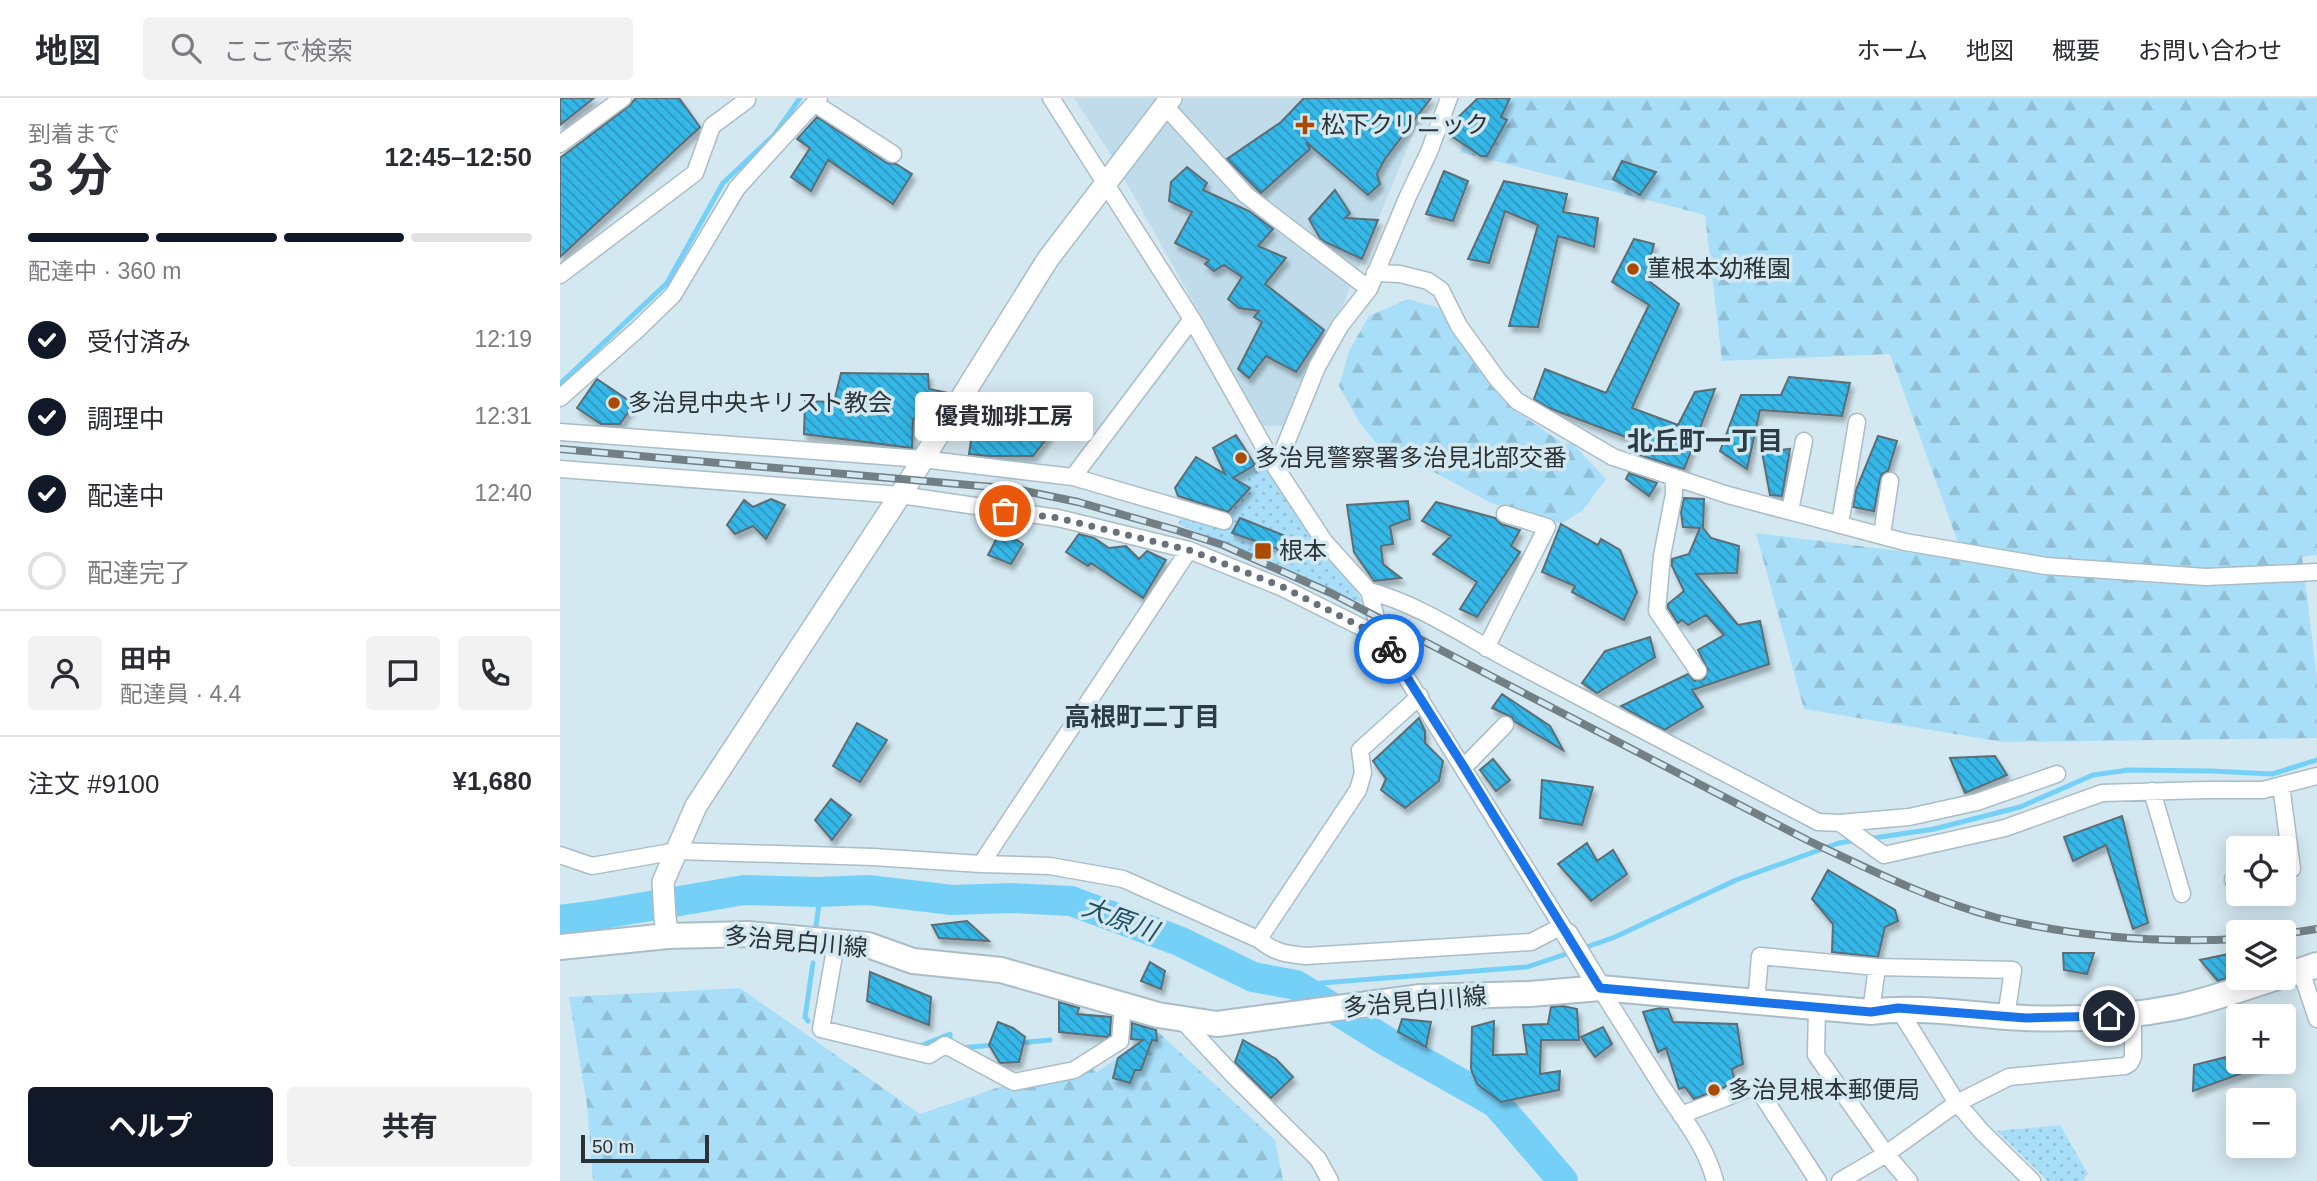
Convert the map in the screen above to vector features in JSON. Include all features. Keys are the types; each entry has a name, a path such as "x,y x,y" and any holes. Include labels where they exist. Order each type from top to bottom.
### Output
{"main road":[{"name":"多治見白川線","path":"560,947 666,927 868,946 913,961 1001,970 1123,1005 1181,1019 1217,1024 1421,997 1530,994 1600,988 1871,1012 1898,1008 2006,1017 2085,1018 2133,1015 2180,1007 2236,990"}],"street":[{"path":"560,144 623,98"},
{"path":"560,275 695,173 712,126 747,100 746,98"},
{"path":"1051,98 1192,318 1276,468 1324,541 1369,591 1381,637 1600,988 1681,1115 1691,1126 1712,1168 1715,1181"},
{"path":"1276,468 1317,367 1340,326 1368,289 1429,152 1449,98"},
{"path":"560,398 673,295 737,188 816,101 893,154"},
{"path":"666,927 663,882 696,806 900,495 1048,258 1168,102 1246,195 1368,289"},
{"path":"1375,273 1400,274 1428,281 1441,290 1459,326 1498,380 1517,401 1613,457 1728,495 1905,542 2046,566 2206,577 2317,572"},
{"path":"1073,477 1192,318"},
{"path":"1840,524 1857,422"},
{"path":"560,432 922,459 1073,477 1224,522"},
{"path":"1790,511 1804,441"},
{"path":"560,469 900,495 1058,518 1189,550 1283,587 1381,637"},
{"path":"1674,477 1674,494 1662,556 1657,611 1698,671"},
{"path":"1882,535 1890,481"},
{"path":"1486,648 1547,527 1505,514"},
{"path":"981,864 1189,550"},
{"path":"1369,591 1391,597 1422,612 1818,822 1840,823 1909,817 1977,802 2057,774"},
{"path":"1260,940 1358,790 1363,773 1360,750 1420,696"},
{"path":"1464,767 1505,725"},
{"path":"1840,823 1884,855 2005,828 2102,793 2263,790 2317,776"},
{"path":"2281,785 2288,836"},
{"path":"2152,791 2182,894"},
{"path":"560,855 592,866 677,851 1050,866 1122,878 1260,940 1279,953 1306,956 1531,942 1565,930"},
{"path":"836,944 821,1029 929,1055 945,1045 1014,1082 1074,1070 1120,1041 1123,1005"},
{"path":"1756,1003 1760,956 1877,967 2013,970 2006,1017"},
{"path":"1871,1012 1877,967"},
{"path":"2301,970 2317,1018"},
{"path":"1817,1008 1816,1055 1886,1154 1909,1181"},
{"path":"1898,1008 1957,1103 2032,1181"},
{"path":"1840,1181 1886,1154 1957,1103 2009,1077 2125,1066 2133,1057 2133,1015"},
{"path":"1181,1019 1318,1159 1330,1181"},
{"path":"1681,1115 1756,1086 1818,1181"}],"shaded area":[{"path":"1074,98 1428,98 1334,327 1312,359 1287,426 1263,426 1108,150"}],"green space":[{"path":"1475,98 2317,98 2317,555 2302,557 2317,677 2317,738 2003,742 1804,709 1756,533 1964,559 1890,354 1722,361 1705,215 1460,152"},
{"path":"1408,299 1439,308 1493,386 1514,410 1564,444 1572,443 1606,479 1583,510 1561,524 1491,503 1434,472 1388,458 1360,423 1339,386 1349,351 1369,316"},
{"path":"1261,458 1340,565 1363,603 1178,524 1189,508"},
{"path":"740,988 920,1114 1082,1059 1097,1072 1157,1031 1275,1140 1283,1181 593,1181 587,1105 569,997"},
{"path":"2060,1125 2088,1174 2083,1181 2048,1181 1997,1131"}],"building":[{"path":"560,98 594,98 560,125"},
{"path":"636,98 679,98 700,127 560,257 560,158"},
{"path":"1304,98 1431,98 1385,159 1377,174 1380,184 1368,195 1306,142 1310,149 1261,193 1227,159 1281,122"},
{"path":"1478,98 1510,98 1501,117 1507,120 1487,156 1481,156 1447,133 1450,125"},
{"path":"817,117 887,163 896,164 912,174 893,204 828,160 811,191 791,177 810,148 797,139"},
{"path":"1622,161 1656,172 1640,195 1613,179"},
{"path":"1187,167 1207,183 1203,190 1249,211 1273,229 1258,246 1286,258 1265,284 1324,330 1296,372 1266,356 1249,378 1238,369 1262,322 1254,317 1259,311 1239,308 1228,299 1242,277 1224,265 1214,271 1205,264 1209,260 1175,243 1192,212 1169,201 1171,182"},
{"path":"1444,171 1468,181 1453,221 1426,214"},
{"path":"1504,181 1567,194 1563,212 1598,218 1594,247 1558,236 1538,327 1509,326 1538,225 1505,211 1489,263 1468,259"},
{"path":"1335,190 1350,213 1345,218 1378,220 1362,259 1325,242 1309,219"},
{"path":"1634,239 1654,244 1645,278 1679,304 1632,408 1678,425 1695,392 1715,389 1684,469 1639,455 1641,452 1636,450 1639,442 1549,408 1534,399 1545,369 1606,393 1649,305 1612,282"},
{"path":"841,373 928,374 929,389 949,393 926,403 926,415 913,419 912,448 804,434 805,401 834,402"},
{"path":"1789,377 1850,383 1842,416 1760,410 1747,469 1720,451 1741,395 1781,395"},
{"path":"597,379 634,404 620,424 601,424 577,408"},
{"path":"1000,406 1022,415 1020,416 1050,434 1033,456 969,454 972,434"},
{"path":"1236,435 1255,465 1233,478 1250,488 1228,512 1178,496 1175,488 1196,457 1225,474 1213,448"},
{"path":"1878,436 1897,441 1888,471 1882,474 1880,479 1874,511 1853,507 1856,490"},
{"path":"1790,449 1782,496 1770,495 1762,452"},
{"path":"1629,473 1657,483 1649,496 1626,479"},
{"path":"1684,498 1704,499 1703,528 1711,538 1739,546 1737,573 1696,574 1738,625 1760,621 1769,664 1692,690 1703,707 1664,730 1621,706 1688,674 1694,681 1704,679 1708,670 1698,650 1724,635 1706,615 1688,625 1682,620 1678,623 1668,608 1668,604 1684,591 1672,566 1672,559 1689,554 1700,528 1683,527 1681,512"},
{"path":"771,499 785,505 766,539 753,526 735,534 727,525 744,500 753,507"},
{"path":"1408,501 1410,519 1390,526 1393,544 1381,546 1383,564 1401,578 1374,581 1354,552 1347,505"},
{"path":"1436,502 1495,518 1501,524 1520,530 1511,546 1520,552 1477,617 1460,609 1477,582 1433,554 1451,536 1422,521"},
{"path":"1240,518 1283,535 1278,549 1232,533"},
{"path":"1561,524 1598,545 1601,539 1620,550 1637,592 1624,620 1572,592 1575,586 1542,572"},
{"path":"1001,530 1023,544 1011,564 988,555"},
{"path":"1079,534 1094,538 1109,548 1126,546 1139,559 1147,551 1166,560 1143,598 1091,563 1088,566 1066,552"},
{"path":"1650,637 1655,657 1597,693 1582,683 1605,651"},
{"path":"1502,694 1550,726 1563,750 1514,721 1512,717 1492,708"},
{"path":"1419,718 1425,731 1425,743 1443,761 1439,781 1405,808 1381,790 1386,779 1373,761"},
{"path":"857,723 887,740 860,782 833,766"},
{"path":"1995,756 2007,775 1965,793 1950,758"},
{"path":"1493,759 1510,780 1496,791 1480,770"},
{"path":"1542,780 1593,787 1582,825 1540,818"},
{"path":"831,799 851,815 832,840 815,820"},
{"path":"2122,816 2148,923 2133,929 2106,845 2073,861 2064,837"},
{"path":"1587,843 1597,861 1613,850 1627,874 1591,901 1558,864"},
{"path":"1828,870 1895,910 1898,921 1885,927 1878,957 1832,952 1833,924 1812,899"},
{"path":"967,921 989,941 939,938 932,925"},
{"path":"2063,953 2094,953 2087,974 2064,970"},
{"path":"2226,955 2226,978 2218,981 2200,960"},
{"path":"1150,962 1165,971 1161,989 1141,981"},
{"path":"870,972 931,997 929,1025 867,1001"},
{"path":"1059,1002 1079,1008 1077,1014 1111,1017 1110,1035 1107,1037 1059,1032"},
{"path":"1551,1007 1577,1009 1579,1040 1541,1040 1540,1074 1560,1071 1559,1090 1501,1102 1477,1084 1471,1069 1472,1027 1494,1021 1493,1055 1527,1054 1523,1025 1548,1024"},
{"path":"1668,1009 1673,1022 1737,1024 1743,1064 1732,1069 1735,1083 1694,1099 1685,1087 1679,1089 1666,1048 1658,1052 1643,1012"},
{"path":"1402,1019 1431,1022 1426,1047 1398,1032"},
{"path":"998,1022 1025,1037 1019,1062 1000,1063 989,1045"},
{"path":"1132,1023 1156,1030 1157,1041 1152,1040 1141,1070 1135,1070 1130,1083 1113,1078 1118,1058 1143,1040 1131,1039"},
{"path":"1603,1027 1612,1044 1595,1057 1581,1037"},
{"path":"1243,1040 1276,1059 1293,1077 1271,1098 1235,1062"},
{"path":"2226,1057 2226,1074 2240,1074 2193,1091 2194,1065"}],"waterway":[{"path":"560,384 667,283 723,183 775,134 800,98"},
{"path":"1867,839 1934,829 2020,807 2093,775 2128,770 2272,774 2317,760"},
{"path":"1581,949 1615,937 1736,880 1839,843 1858,840"},
{"name":"大原川","path":"560,920 744,890 868,890 952,900 1012,898 1071,901 1179,941 1253,977 1296,985 1386,1041 1496,1103 1563,1181"},
{"path":"816,926 818,892"},
{"path":"1296,985 1527,967 1572,952"},
{"path":"808,1021 805,1017 813,963"},
{"path":"920,1046 950,1034 950,1043"},
{"path":"1018,1043 1050,1040"},
{"path":"959,1048 994,1045"}],"railway":[{"path":"560,449 1015,489 1078,502 1176,530 1223,545 1331,593 1809,841 1926,894 1998,918 2057,930 2147,939 2226,939"},
{"path":"2296,932 2317,929"}],"way so far":[{"path":"1005,511 1058,518 1189,550 1283,587 1381,637 1389,649"}],"place":[{"name":"松下クリニック","path":"1305,125"},
{"name":"菫根本幼稚園","path":"1633,269"},
{"name":"多治見中央キリスト教会","path":"614,403"},
{"name":"多治見警察署多治見北部交番","path":"1241,458"},
{"name":"優貴珈琲工房","path":"1005,511"},
{"name":"根本","path":"1263,551"},
{"name":"多治見根本郵便局","path":"1714,1090"}],"district":[{"name":"北丘町一丁目","path":"1705,441"},
{"name":"高根町二丁目","path":"1142,717"}],"route":[{"path":"1389,649 1600,988 1871,1012 1898,1008 2026,1018 2109,1016"}]}
